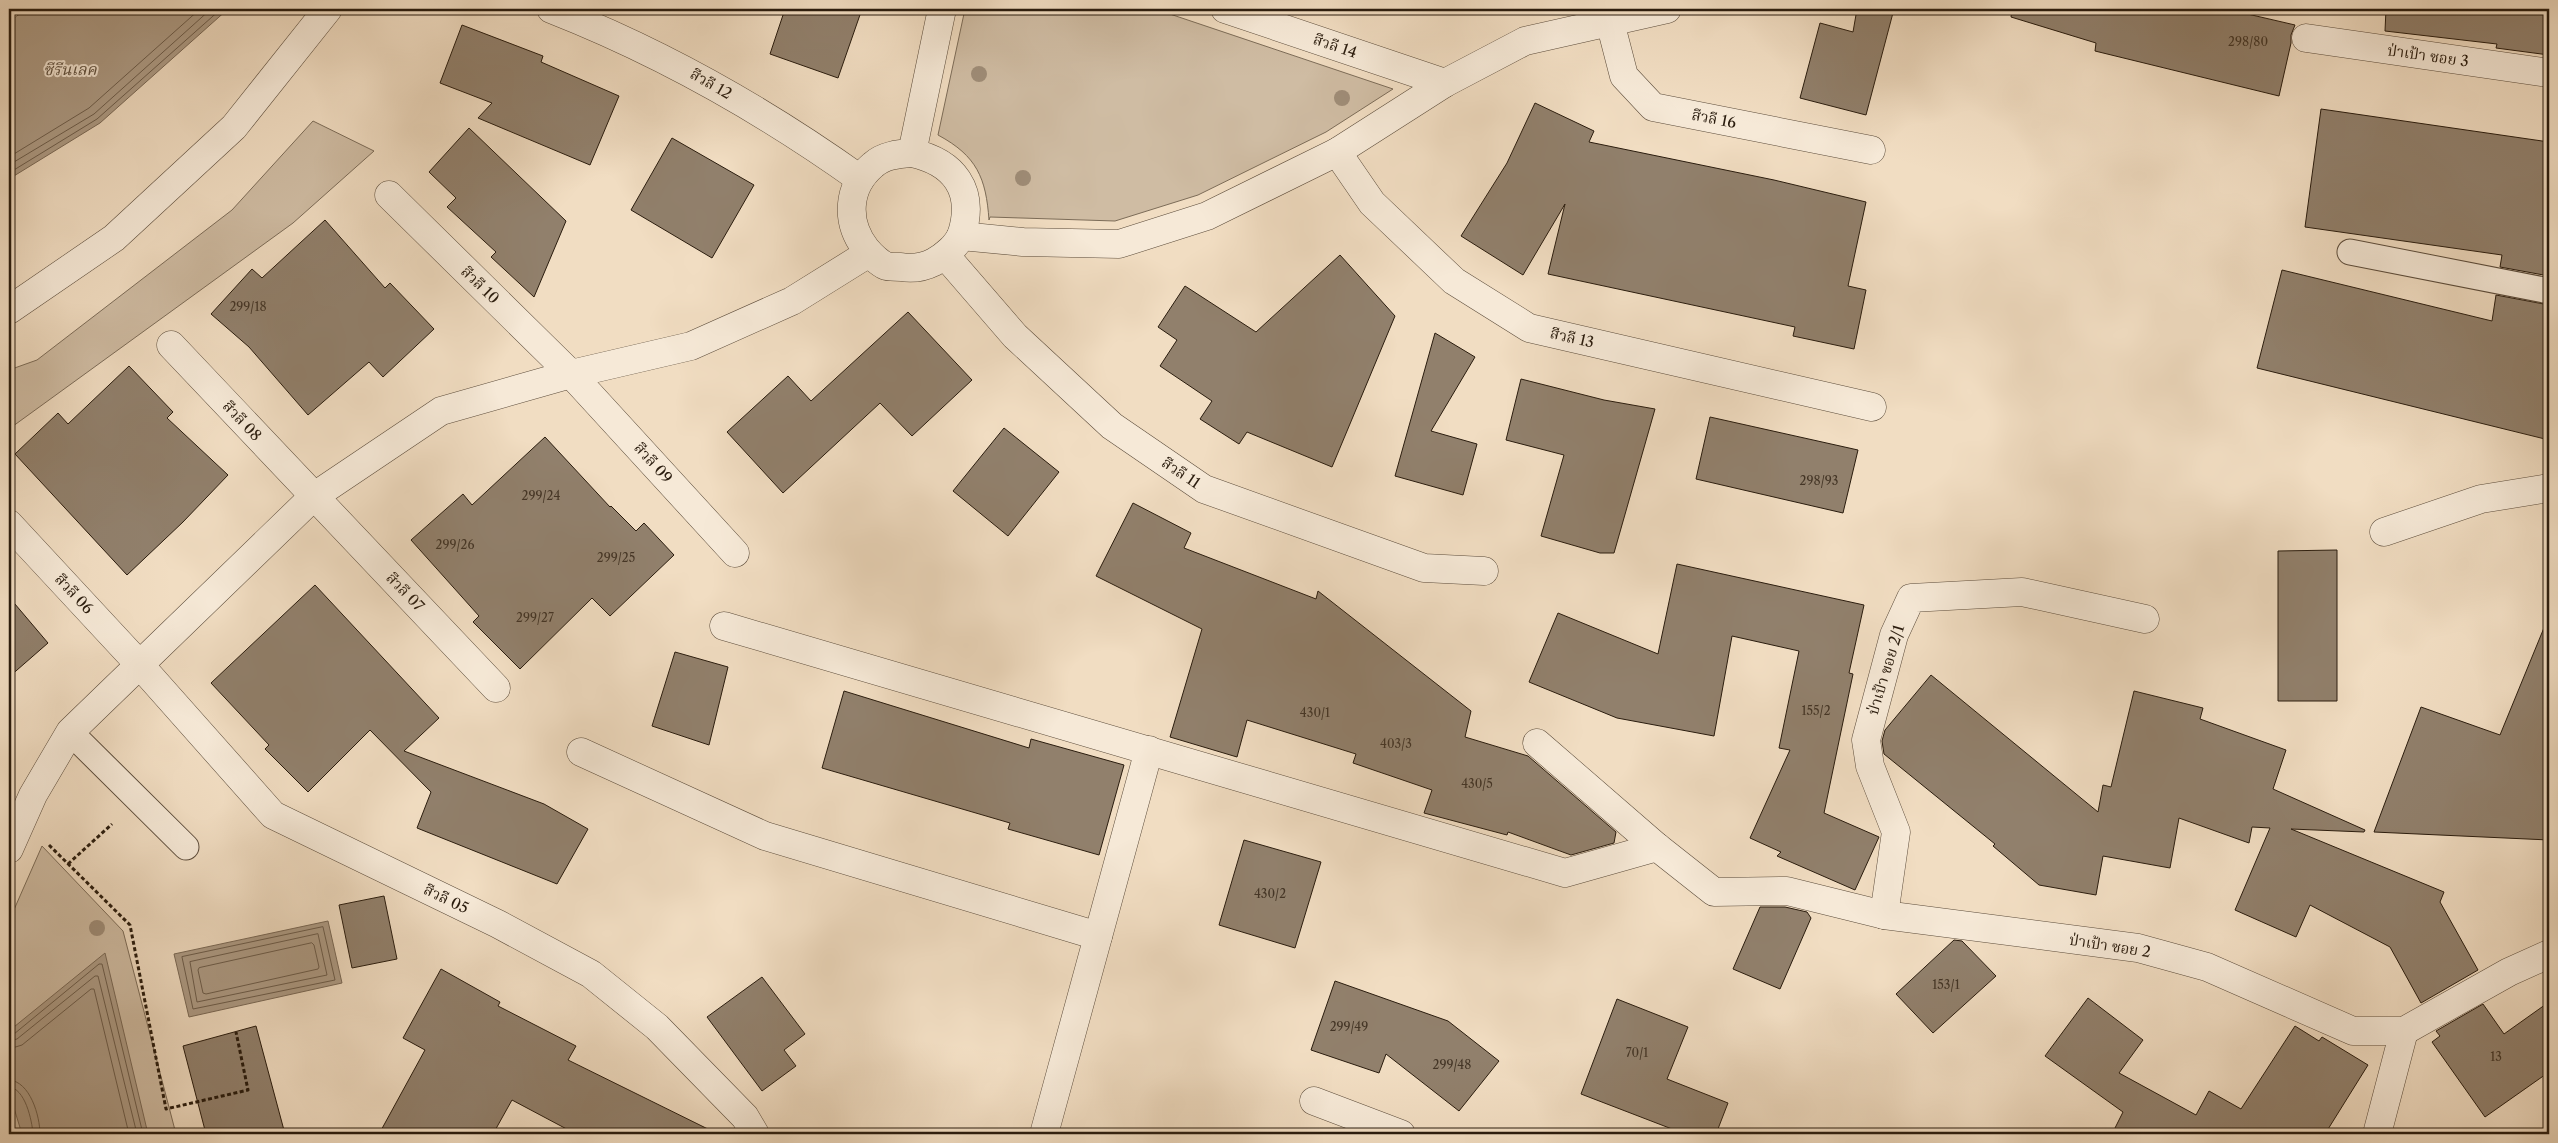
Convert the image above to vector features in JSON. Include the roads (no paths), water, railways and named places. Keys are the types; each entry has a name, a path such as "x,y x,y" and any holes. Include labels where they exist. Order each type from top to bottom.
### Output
{"street":[{"path":"9,310 114,238 234,127 328,9"},
{"name":"สีวลี 12","path":"551,9 615,34 699,76 800,136 860,179"},
{"path":"912,153 942,9"},
{"name":"สีวลี 14","path":"1225,9 1444,82"},
{"path":"953,246 1023,242 1119,244 1207,216 1337,152 1444,82 1525,41 1667,9"},
{"name":"สีวลี 16","path":"1610,22 1624,76 1653,107 1871,150"},
{"name":"ป่าเป้า ซอย 3","path":"2306,38 2549,73"},
{"name":"สีวลี 13","path":"1337,152 1372,203 1454,281 1529,328 1872,407"},
{"path":"912,153 932,157 949,168 958,178 965,197 967,218 953,246 928,265 908,268 885,266 869,253 857,237 851,218 852,198 860,179 874,164 892,155 912,153"},
{"name":"สีวลี 10","path":"388,195 571,374"},
{"name":"สีวลี 11","path":"953,246 1015,336 1112,426 1204,489 1424,568 1484,571"},
{"path":"9,848 32,795 70,732 314,497 441,411 571,374 691,346 792,301 869,253"},
{"name":"สีวลี 08","path":"171,345 314,497"},
{"name":"สีวลี 09","path":"571,374 735,553"},
{"path":"2384,532 2481,499 2549,488"},
{"name":"สีวลี 07","path":"314,497 496,688"},
{"name":"สีวลี 06","path":"9,524 139,664"},
{"name":"ป่าเป้า ขอย 2/1","path":"1884,914 1896,832 1870,766 1866,740 1894,635 1911,598 2022,592 2145,619"},
{"path":"724,626 1565,873 1657,847"},
{"name":"สีวลี 05","path":"139,664 273,815 498,924 591,974 657,1027 745,1129"},
{"name":"ป่าเป้า ซอย 2","path":"1537,744 1657,847 1714,892 1788,891 1884,914 2138,948 2207,967 2353,1031 2404,1031 2509,972 2549,954"},
{"path":"1044,1134 1149,750"},
{"path":"581,752 765,836 1098,936"},
{"path":"2377,1134 2404,1031"},
{"path":"1314,1100 1401,1134"}],"lane":[{"path":"2549,274 2350,252 2549,292"},
{"path":"70,732 186,847"}],"water":[{"name":"ซีรีนเลค","path":"26,9 228,9 100,123 9,179 9,22"},
{"path":"328,921 342,983 189,1017 174,954"},
{"path":"105,953 148,1134 22,1134 9,1092 9,1031"}]}
